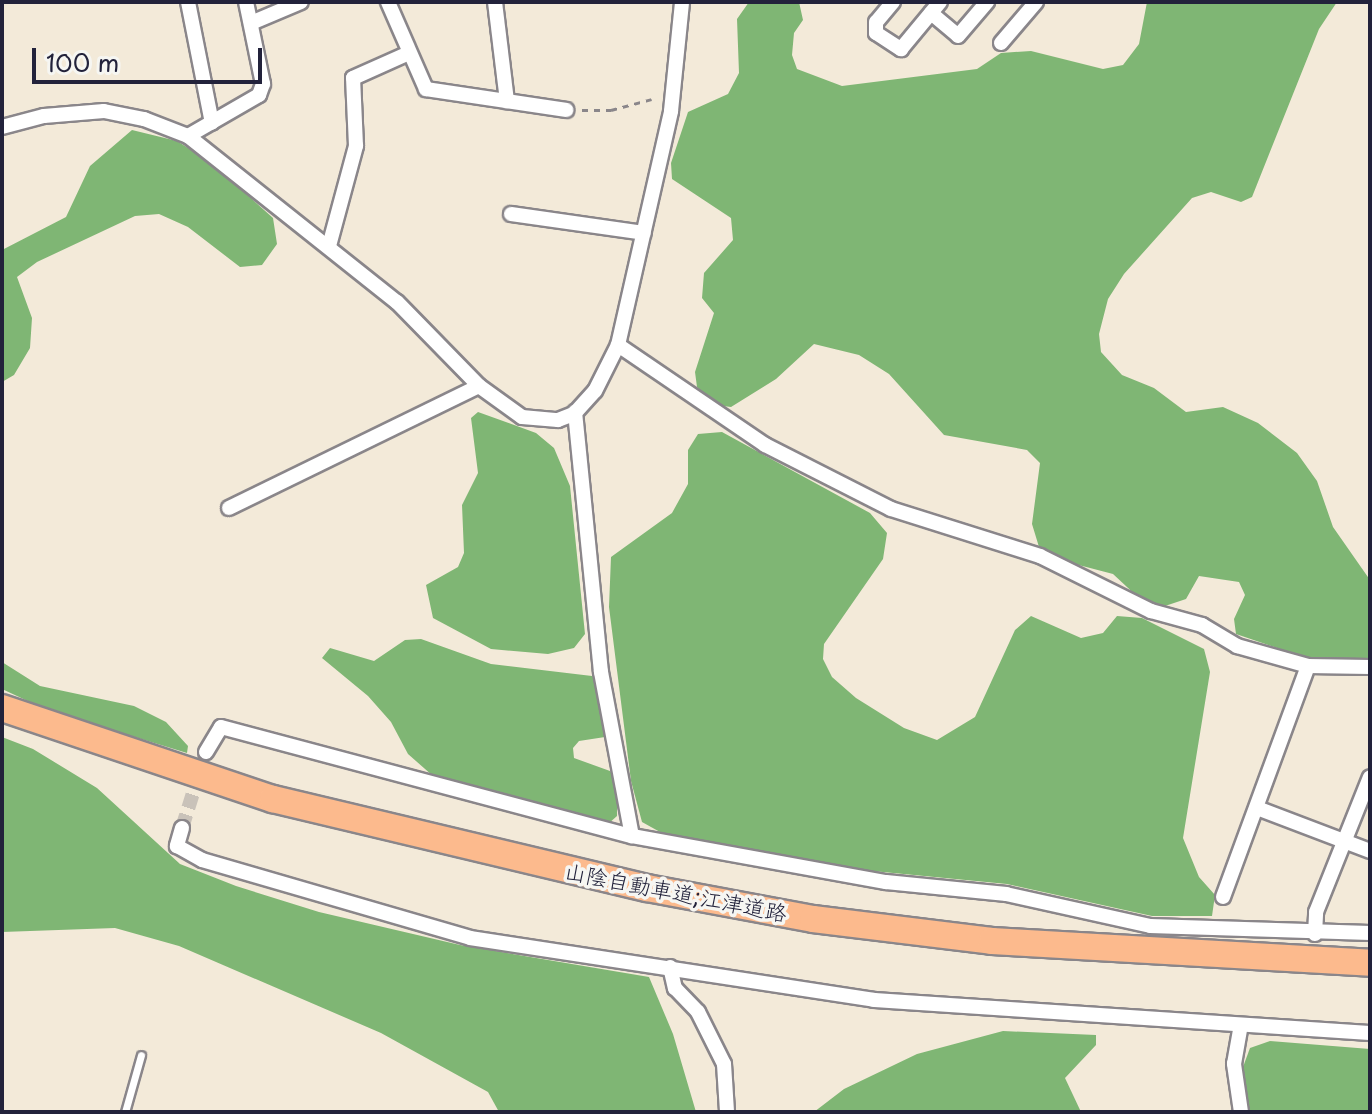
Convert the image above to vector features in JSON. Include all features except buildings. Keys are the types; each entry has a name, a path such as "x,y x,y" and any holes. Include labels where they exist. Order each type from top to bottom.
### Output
{"highway":[{"name":"山陰自動車道;江津道路","path":"2,708 273,799 647,888 813,919 992,941 1370,963"}],"street":[{"path":"188,2 212,123"},
{"path":"188,136 259,95 263,84 246,2"},
{"path":"251,23 301,2"},
{"path":"388,2 426,89 566,110"},
{"path":"495,2 507,101"},
{"path":"2,127 44,116 104,111 144,119 188,136 397,302 479,386 522,417 538,422 575,412 595,391 618,345 671,111 682,2"},
{"path":"893,2 876,22 876,33 893,48 901,49 936,8 958,36 987,2"},
{"path":"1001,43 1036,2"},
{"path":"329,246 356,146 353,78 409,53"},
{"path":"511,214 644,233"},
{"path":"618,345 765,445 867,498 984,541 1040,556 1090,576 1151,611 1202,625 1237,646 1308,666 1370,667"},
{"path":"229,508 479,386"},
{"path":"575,412 601,672 632,836"},
{"path":"1223,897 1308,666"},
{"path":"206,752 221,727 632,836 886,882 1006,894 1150,926 1315,934 1370,933"},
{"path":"1315,934 1316,912 1370,777"},
{"path":"1257,808 1370,851"},
{"path":"182,828 177,846 202,860 470,938 874,1000 1370,1033"},
{"path":"670,967 675,988 698,1012 724,1064 727,1112"},
{"path":"1241,1026 1234,1064 1241,1112"}],"lane":[{"path":"125,1112 141,1055"}],"path":[{"path":"566,110 611,110 652,99"}],"green space":[{"path":"749,2 799,2 803,20 794,33 792,55 797,69 842,86 977,69 1001,53 1031,51 1103,69 1123,65 1139,44 1147,2 1337,2 1319,29 1252,197 1241,202 1211,192 1192,198 1124,274 1108,299 1099,334 1101,352 1122,375 1154,388 1186,412 1223,407 1258,423 1297,453 1317,481 1333,527 1370,580 1370,660 1304,657 1236,634 1234,619 1245,595 1239,582 1199,576 1186,599 1165,606 1141,600 1113,574 1071,563 1039,547 1032,524 1040,463 1027,450 944,435 889,374 859,355 814,344 776,379 731,407 715,405 697,387 695,372 714,313 702,298 704,273 733,240 731,218 672,179 671,163 688,112 728,94 739,73 737,19"},
{"path":"132,130 177,141 213,164 273,218 277,244 262,265 240,267 188,227 159,214 135,216 37,262 17,277 32,318 30,348 14,375 2,382 2,250 66,217 90,166"},
{"path":"478,412 536,433 554,448 570,486 585,634 574,648 548,654 491,649 433,618 426,585 458,567 464,553 462,505 478,473 471,418"},
{"path":"722,432 870,513 887,533 883,559 824,644 823,659 832,677 856,698 904,728 937,740 975,717 1015,630 1031,616 1081,638 1103,633 1117,616 1142,618 1204,649 1210,672 1183,838 1199,877 1215,895 1212,916 1152,916 1007,884 852,869 669,837 642,822 631,781 609,607 611,557 672,513 688,484 688,450 698,434"},
{"path":"421,639 491,664 592,676 599,687 605,737 579,741 573,748 574,758 610,771 617,781 617,816 608,824 433,776 408,754 391,722 368,696 322,658 330,648 374,661 405,640"},
{"path":"2,662 40,686 134,706 166,722 188,746 187,753 47,710 2,689"},
{"path":"2,737 33,749 97,788 180,864 236,886 319,912 460,945 649,977 673,1034 696,1112 499,1112 488,1092 381,1033 179,946 115,928 2,932"},
{"path":"1003,1031 1096,1035 1096,1045 1065,1078 1081,1112 814,1112 844,1089 917,1054"},
{"path":"1270,1041 1370,1049 1370,1112 1247,1112 1243,1067 1250,1048"}],"tunnel":[{"path":"182,828 206,752"}]}
